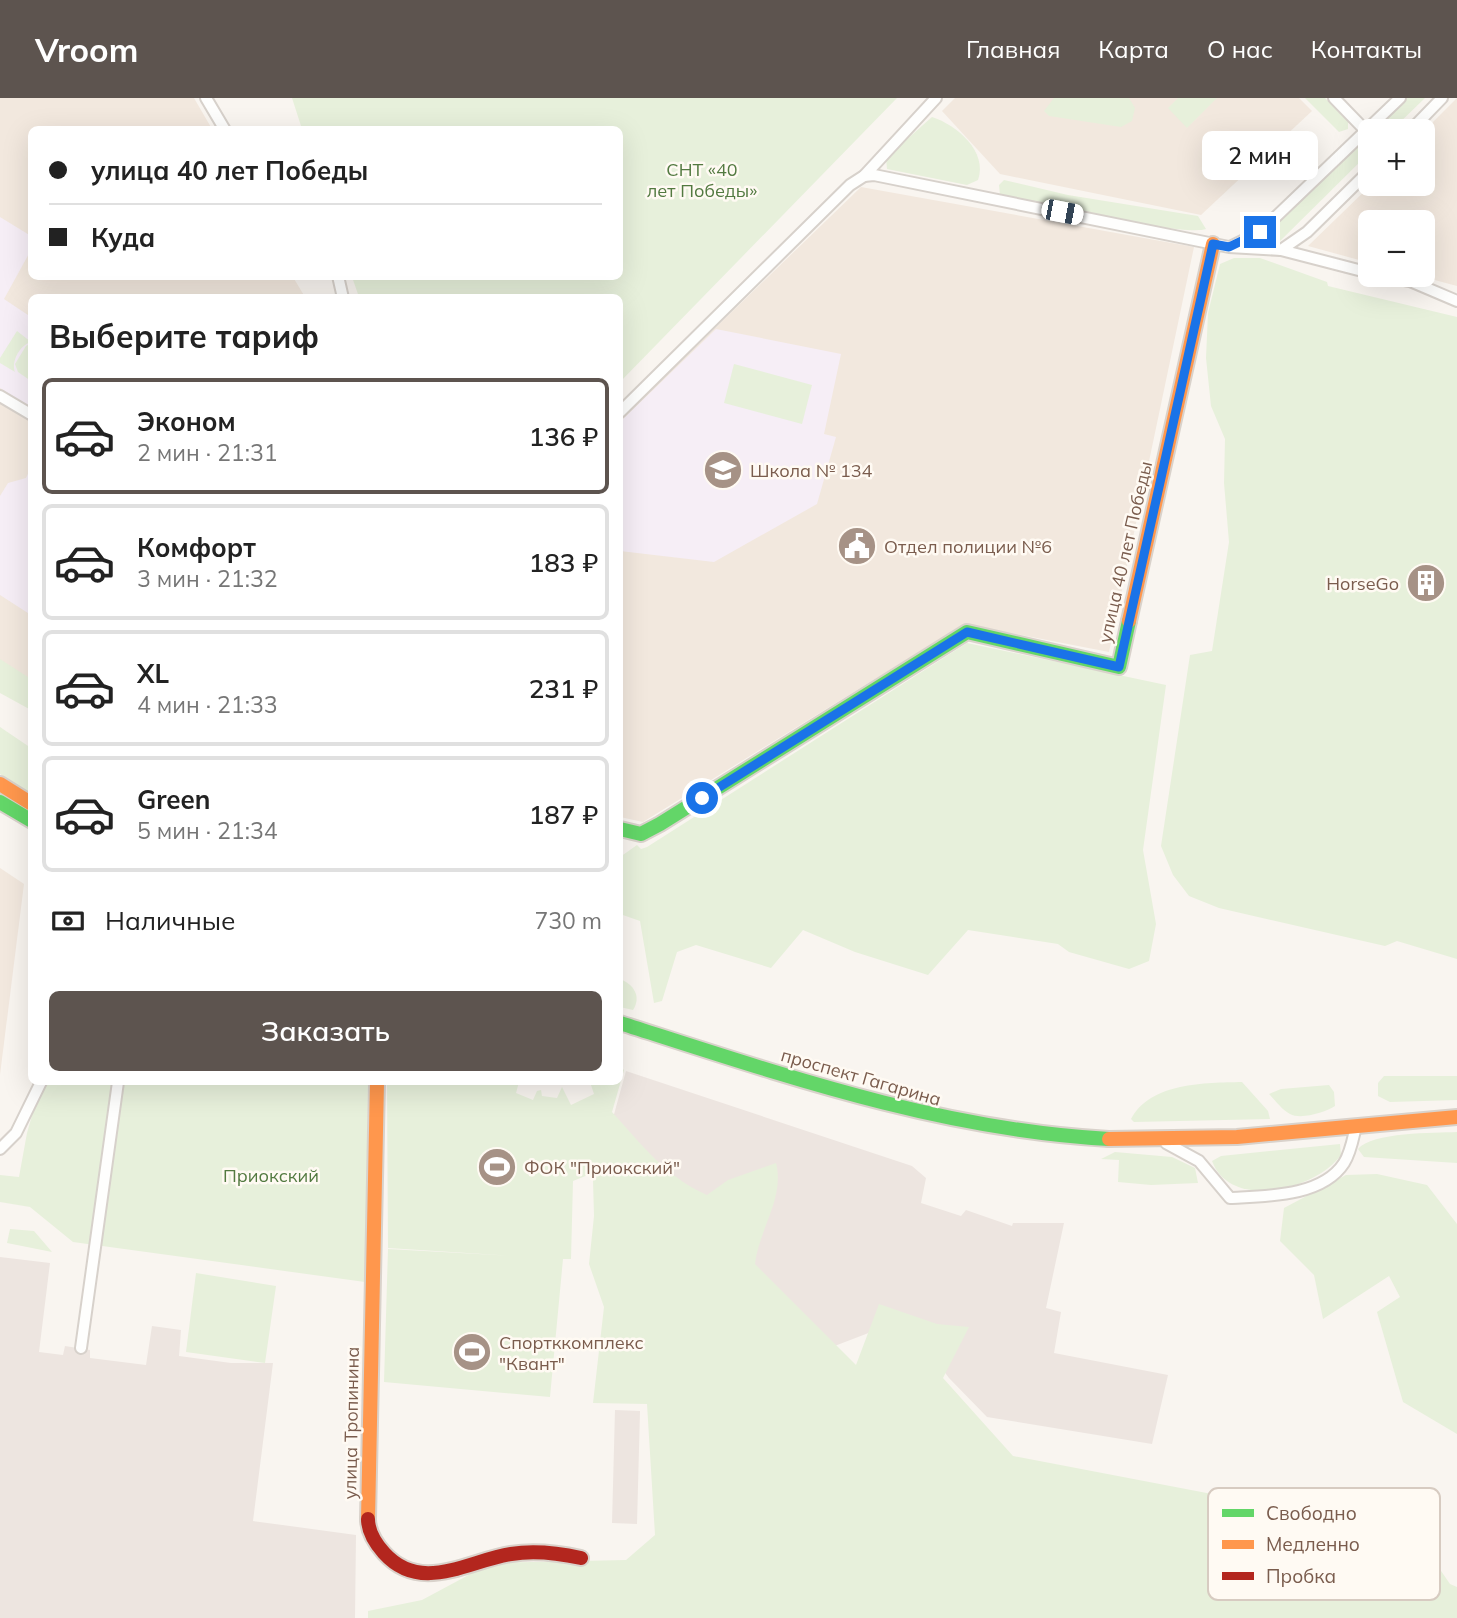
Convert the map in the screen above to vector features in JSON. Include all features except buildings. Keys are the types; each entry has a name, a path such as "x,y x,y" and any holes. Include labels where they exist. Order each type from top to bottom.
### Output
{"street":[{"path":"206,98 223,126"},
{"path":"623,409 849,185 864,176 873,163 936,98"},
{"path":"1334,98 1358,123"},
{"path":"1377,119 1400,98"},
{"path":"1421,119 1442,98"},
{"path":"1229,247 1260,232 1358,137"},
{"path":"864,176 874,175 1229,247 1281,250 1358,270"},
{"path":"1281,250 1307,232 1358,182"},
{"name":"улица 40 лет Победы","path":"623,830 641,834 660,824 967,632 1119,667 1213,244"},
{"path":"1424,287 1457,301"},
{"path":"0,396 28,413"},
{"path":"0,784 28,802"},
{"path":"0,802 28,819"},
{"name":"проспект Гагарина","path":"623,1024 823,1087 944,1120 1042,1135 1099,1139 1242,1137 1457,1117"},
{"path":"0,1149 16,1133 40,1085"},
{"path":"81,1348 118,1085"},
{"name":"улица Тропинина","path":"377,1085 368,1525 373,1541 394,1563 412,1571 436,1574 500,1556 555,1551 581,1558"},
{"path":"1157,1139 1199,1161 1230,1198 1275,1195 1310,1186 1336,1172 1350,1150 1356,1126"}],"shaded area":[{"path":"0,98 194,98 210,126 28,126 28,280 295,280 303,294 28,294 28,682 0,665"},
{"path":"955,98 1299,98 1312,111 1201,215 1000,174 942,111"},
{"path":"1457,98 1457,286 1435,280 1435,210 1358,210 1358,260 1308,246 1360,196 1435,196 1435,120"},
{"path":"861,187 1194,247 1109,652 964,624 643,822 623,818 623,417"},
{"path":"0,217 28,234 28,255 4,299 28,315 28,406 0,388"},
{"name":"Школа № 134","path":"716,329 841,354 824,434 836,437 817,504 714,562 623,551 623,419"},
{"path":"28,474 28,613 0,595 0,496 8,483 26,478"},
{"path":"0,868 24,884 0,1075"},
{"path":"626,1071 912,1166 926,1178 921,1203 961,1216 966,1210 1012,1226 1013,1223 1064,1223 1046,1308 1061,1312 1054,1353 1168,1375 1152,1444 987,1417 949,1378 905,1319 832,1347 613,1118"},
{"path":"0,1257 50,1263 39,1352 63,1355 65,1346 90,1350 90,1358 146,1365 152,1326 181,1330 179,1356 231,1363 273,1363 253,1521 356,1535 355,1618 0,1618"},
{"path":"615,1410 640,1411 637,1524 612,1523"}],"green space":[{"name":"СНТ «40 лет Победы»","path":"292,98 897,98 623,379 623,294 358,294 353,280 623,280 623,126 301,126"},
{"path":"1054,98 1129,98 1135,108 1132,121 1121,127 1049,116 1044,111"},
{"path":"1178,98 1217,98 1187,128 1168,108"},
{"path":"1305,98 1325,98 1348,122 1348,129 1339,132"},
{"path":"1399,98 1425,98 1403,119 1378,119"},
{"path":"932,117 951,126 968,141 979,159 978,180 967,185 887,169 886,158"},
{"path":"1358,139 1358,164 1275,246 1255,241"},
{"path":"1004,180 1068,195 1198,216 1206,229 1140,224 1000,195 999,185"},
{"path":"1234,258 1260,258 1327,282 1328,286 1457,317 1457,959 1397,941 1385,946 1219,908 1189,896 1173,875 1161,846 1190,655 1212,651 1229,542 1224,483 1225,439 1211,406 1206,358 1208,313 1220,264"},
{"path":"17,331 28,340 28,344 17,354 15,372 0,363 0,358"},
{"path":"28,345 28,379 18,372 15,364"},
{"path":"734,364 812,385 802,424 724,403"},
{"path":"967,643 1166,685 1143,850 1156,924 1149,961 1129,969 1069,952 1058,944 968,930 928,975 855,952 803,930 771,968 696,945 677,952 662,1001 654,1003 640,921 623,915 623,855 637,845 641,849"},
{"path":"0,659 28,677 28,708 0,693"},
{"path":"0,727 28,746 28,792 0,774"},
{"path":"623,981 635,991 637,1000 633,1010 623,1008"},
{"path":"1384,1076 1457,1076 1457,1100 1390,1102 1378,1096 1378,1083"},
{"path":"1242,1082 1268,1111 1270,1119 1134,1122 1131,1119 1140,1107 1165,1091 1196,1084"},
{"name":"Приокский","path":"46,1085 368,1085 365,1282 73,1242 30,1207 0,1202 0,1175 19,1177 35,1105"},
{"path":"387,1085 518,1085 516,1093 533,1100 537,1091 541,1090 542,1096 557,1098 562,1087 571,1105 594,1094 591,1085 620,1085 612,1112 667,1170 707,1195 728,1180 776,1163 777,1189 755,1264 856,1365 879,1304 937,1324 969,1327 943,1378 1013,1456 1208,1493 1208,1600 1440,1600 1440,1569 1450,1584 1457,1587 1457,1618 368,1618 368,1611 422,1600 491,1563 626,1560 655,1535 647,1404 593,1403 604,1307 589,1264 594,1216 593,1180 598,1171 573,1181 571,1259 563,1259 550,1397 384,1382 388,1249 513,1256 388,1248"},
{"path":"1329,1085 1334,1092 1335,1106 1307,1116 1290,1114 1269,1094 1281,1089"},
{"path":"1457,1132 1457,1163 1364,1157 1358,1149 1365,1143 1389,1136"},
{"path":"1340,1144 1341,1155 1329,1167 1295,1185 1275,1190 1237,1186 1222,1177 1212,1161 1221,1156"},
{"path":"1115,1152 1172,1157 1195,1168 1198,1183 1151,1185 1118,1182 1119,1160 1101,1159"},
{"path":"1377,1174 1427,1185 1457,1224 1457,1434 1403,1402 1377,1312 1400,1297 1389,1276 1323,1319 1314,1275 1280,1241 1284,1208 1346,1175"},
{"path":"10,1229 34,1231 52,1252 7,1243"},
{"path":"196,1273 276,1286 265,1363 186,1352"}],"traffic: fast":[{"path":"623,830 641,834 660,824 967,632 1119,667 1129,621"},
{"path":"0,802 28,819"},
{"path":"623,1024 800,1080 922,1112 1046,1134 1109,1139"}],"traffic: slow":[{"path":"1129,621 1213,244"},
{"path":"0,784 28,802"},
{"path":"368,1519 377,1085"},
{"path":"1109,1139 1237,1137 1457,1117"}],"traffic: jam":[{"path":"368,1519 373,1538 384,1553 398,1565 413,1571 445,1572 520,1553 546,1553 581,1558"}],"place":[{"name":"Школа № 134","path":"723,470"},
{"name":"Отдел полиции №6","path":"857,546"},
{"name":"HorseGo","path":"1426,583"},
{"name":"ФОК \"Приокский\"","path":"497,1167"},
{"name":"Спортккомплекс \"Квант\"","path":"472,1352"}],"route":[{"path":"702,798 967,632 1119,667 1213,244 1229,247 1260,232"}]}
